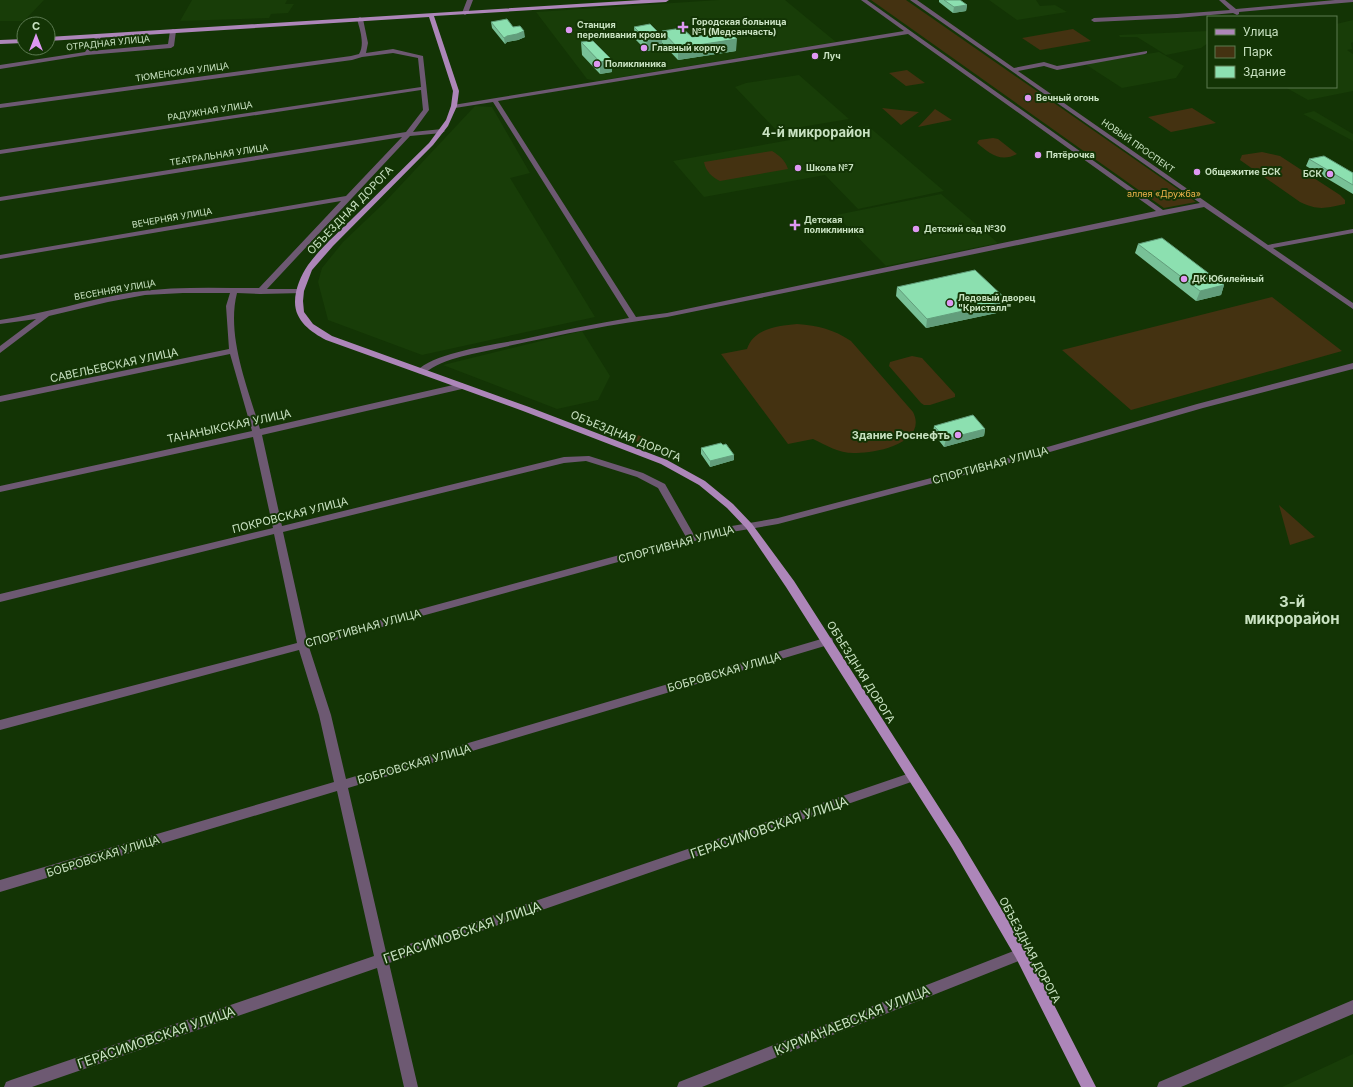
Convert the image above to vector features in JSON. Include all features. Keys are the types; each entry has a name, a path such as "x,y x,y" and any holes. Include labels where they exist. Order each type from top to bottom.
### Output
{"main road":[{"path":"56,39 666,0"},
{"name":"ОБЪЕЗДНАЯ ДОРОГА","path":"431,15 454,81 456,91 452,114 442,131 373,203 332,242 310,268 300,291 298,305 303,318 317,332 352,347 526,409 664,462 706,486 730,506 750,526 772,556 828,641 995,908 1021,954 1089,1087"},
{"path":"0,42 16,41"}],"street":[{"path":"464,13 470,0"},
{"path":"864,0 1162,212"},
{"name":"НОВЫЙ ПРОСПЕКТ","path":"913,0 1353,307"},
{"path":"1222,0 1242,16"},
{"path":"1094,20 1177,16 1353,0"},
{"path":"360,19 365,45 363,53"},
{"name":"ОТРАДНАЯ УЛИЦА","path":"0,67 87,53 171,46 173,31"},
{"path":"454,106 910,32"},
{"path":"87,53 99,36"},
{"name":"ТЮМЕНСКАЯ УЛИЦА","path":"0,106 352,58 363,53 393,51 422,57 424,88"},
{"path":"1012,70 1044,64 1057,68 1145,52"},
{"path":"260,292 408,134 423,116 426,110 424,88"},
{"name":"РАДУЖНАЯ УЛИЦА","path":"0,152 424,88"},
{"path":"494,99 633,318"},
{"name":"ТЕАТРАЛЬНАЯ УЛИЦА","path":"0,199 408,134 442,131"},
{"name":"ВЕЧЕРНЯЯ УЛИЦА","path":"0,257 348,198"},
{"path":"421,371 436,362 449,358 633,318 667,315 1162,212 1207,204"},
{"path":"1267,247 1353,230"},
{"name":"ВЕСЕННЯЯ УЛИЦА","path":"0,322 48,314 90,303 145,293 187,290 260,292 300,291"},
{"path":"234,291 230,306 233,351 257,433 277,531 303,645 325,715 411,1087"},
{"path":"0,350 48,314"},
{"name":"САВЕЛЬЕВСКАЯ УЛИЦА","path":"0,399 233,351"},
{"name":"СПОРТИВНАЯ УЛИЦА","path":"0,725 303,645 692,539 778,521 1011,459 1200,406 1353,366"},
{"name":"ТАНАНЫКСКАЯ УЛИЦА","path":"0,489 257,433 462,386"},
{"name":"ПОКРОВСКАЯ УЛИЦА","path":"0,598 564,460 586,458 640,475 662,486 692,539"},
{"name":"БОБРОВСКАЯ УЛИЦА","path":"0,886 828,641"},
{"name":"ГЕРАСИМОВСКАЯ УЛИЦА","path":"11,1087 913,777"},
{"name":"КУРМАНАЕВСКАЯ УЛИЦА","path":"684,1087 1021,954"},
{"path":"1164,1087 1353,1006"}],"shaded area":[{"path":"0,0 44,0 29,16 16,16 16,21 0,21"},
{"path":"192,0 287,0 285,4 294,4 288,13 271,14 269,18 180,21"},
{"name":"Городская больница №1 (Медсанчасть)","path":"719,0 785,0 836,42 597,81 587,79 536,12"},
{"path":"989,0 1036,0 1040,6 1055,5 1067,12 1017,20"},
{"path":"1353,20 1353,42 1351,43 1352,49 1347,50 1353,54 1353,91 1308,100 1287,88 1337,88 1337,24"},
{"path":"1207,31 1207,44 1201,48 1166,55 1137,37 1120,37 1119,35"},
{"path":"1159,52 1184,66 1176,78 1122,88 1085,64"},
{"path":"799,75 849,119 777,131 735,87 746,83"},
{"path":"475,106 492,107 530,173 510,178 595,317 422,355 328,320 318,282 322,268 343,242 384,203"},
{"path":"1314,111 1353,134 1353,141 1303,114"},
{"name":"Школа №7","path":"868,126 944,191 858,209 825,175 704,197 673,161"},
{"name":"Детский сад №30","path":"941,194 998,243 886,266 836,215"},
{"path":"582,331 610,376 598,400 557,409 443,365"},
{"path":"1353,1054 1353,1087 1282,1087"}],"green space":[{"name":"аллея «Дружба»","path":"871,0 906,0 1196,202 1164,208"},
{"path":"1073,29 1091,41 1040,50 1022,38"},
{"path":"907,70 925,83 906,86 889,73"},
{"path":"882,108 919,112 901,125"},
{"path":"1192,108 1216,123 1171,132 1148,117"},
{"path":"935,109 952,120 918,127"},
{"path":"993,138 998,139 1017,154 1011,157 995,156 977,143 979,140"},
{"path":"772,151 782,158 788,169 720,181 710,174 706,169 704,162"},
{"path":"1262,152 1280,156 1340,195 1345,200 1345,204 1322,208 1307,205 1300,202 1240,160 1242,155"},
{"path":"1272,297 1342,351 1131,410 1062,350"},
{"path":"797,324 826,329 851,341 913,412 916,422 914,431 898,444 877,451 851,453 839,451 813,439 788,444 721,354 747,349 750,342 755,337 768,329"},
{"path":"912,356 922,358 955,394 955,397 930,405 924,405 921,403 889,366 890,362"},
{"path":"632,433 643,437 658,449 616,434"},
{"path":"1279,505 1315,537 1290,545"}],"building":[{"path":"944,0 960,0 967,5 954,7"},
{"path":"507,19 513,27 520,26 524,31 504,38 491,22"},
{"path":"650,24 662,36 646,39 634,27"},
{"path":"682,28 692,37 729,32 737,39 678,48 662,31"},
{"path":"593,41 612,60 600,62 581,42"},
{"path":"1324,156 1353,173 1353,185 1309,159"},
{"path":"1162,238 1224,285 1200,291 1138,244"},
{"name":"Ледовый дворец \"Кристалл\"","path":"975,270 1008,301 927,319 897,287"},
{"path":"973,415 985,429 946,439 934,426"},
{"path":"721,443 723,445 726,444 734,455 710,461 701,448"}],"place":[{"name":"Городская больница №1 (Медсанчасть)","path":"683,27"},
{"name":"Станция переливания крови","path":"569,30"},
{"name":"Главный корпус","path":"644,48"},
{"name":"Луч","path":"815,56"},
{"name":"Поликлиника","path":"597,64"},
{"name":"Вечный огонь","path":"1028,98"},
{"name":"Пятёрочка","path":"1038,155"},
{"name":"Школа №7","path":"798,168"},
{"name":"Общежитие БСК","path":"1197,172"},
{"name":"БСК","path":"1330,174"},
{"name":"Детская поликлиника","path":"795,225"},
{"name":"Детский сад №30","path":"916,229"},
{"name":"ДК Юбилейный","path":"1184,279"},
{"name":"Ледовый дворец \"Кристалл\"","path":"950,303"},
{"name":"Здание Роснефть","path":"958,435"}],"district":[{"name":"4-й микрорайон","path":"816,132"},
{"name":"3-й микрорайон","path":"1292,610"}]}
